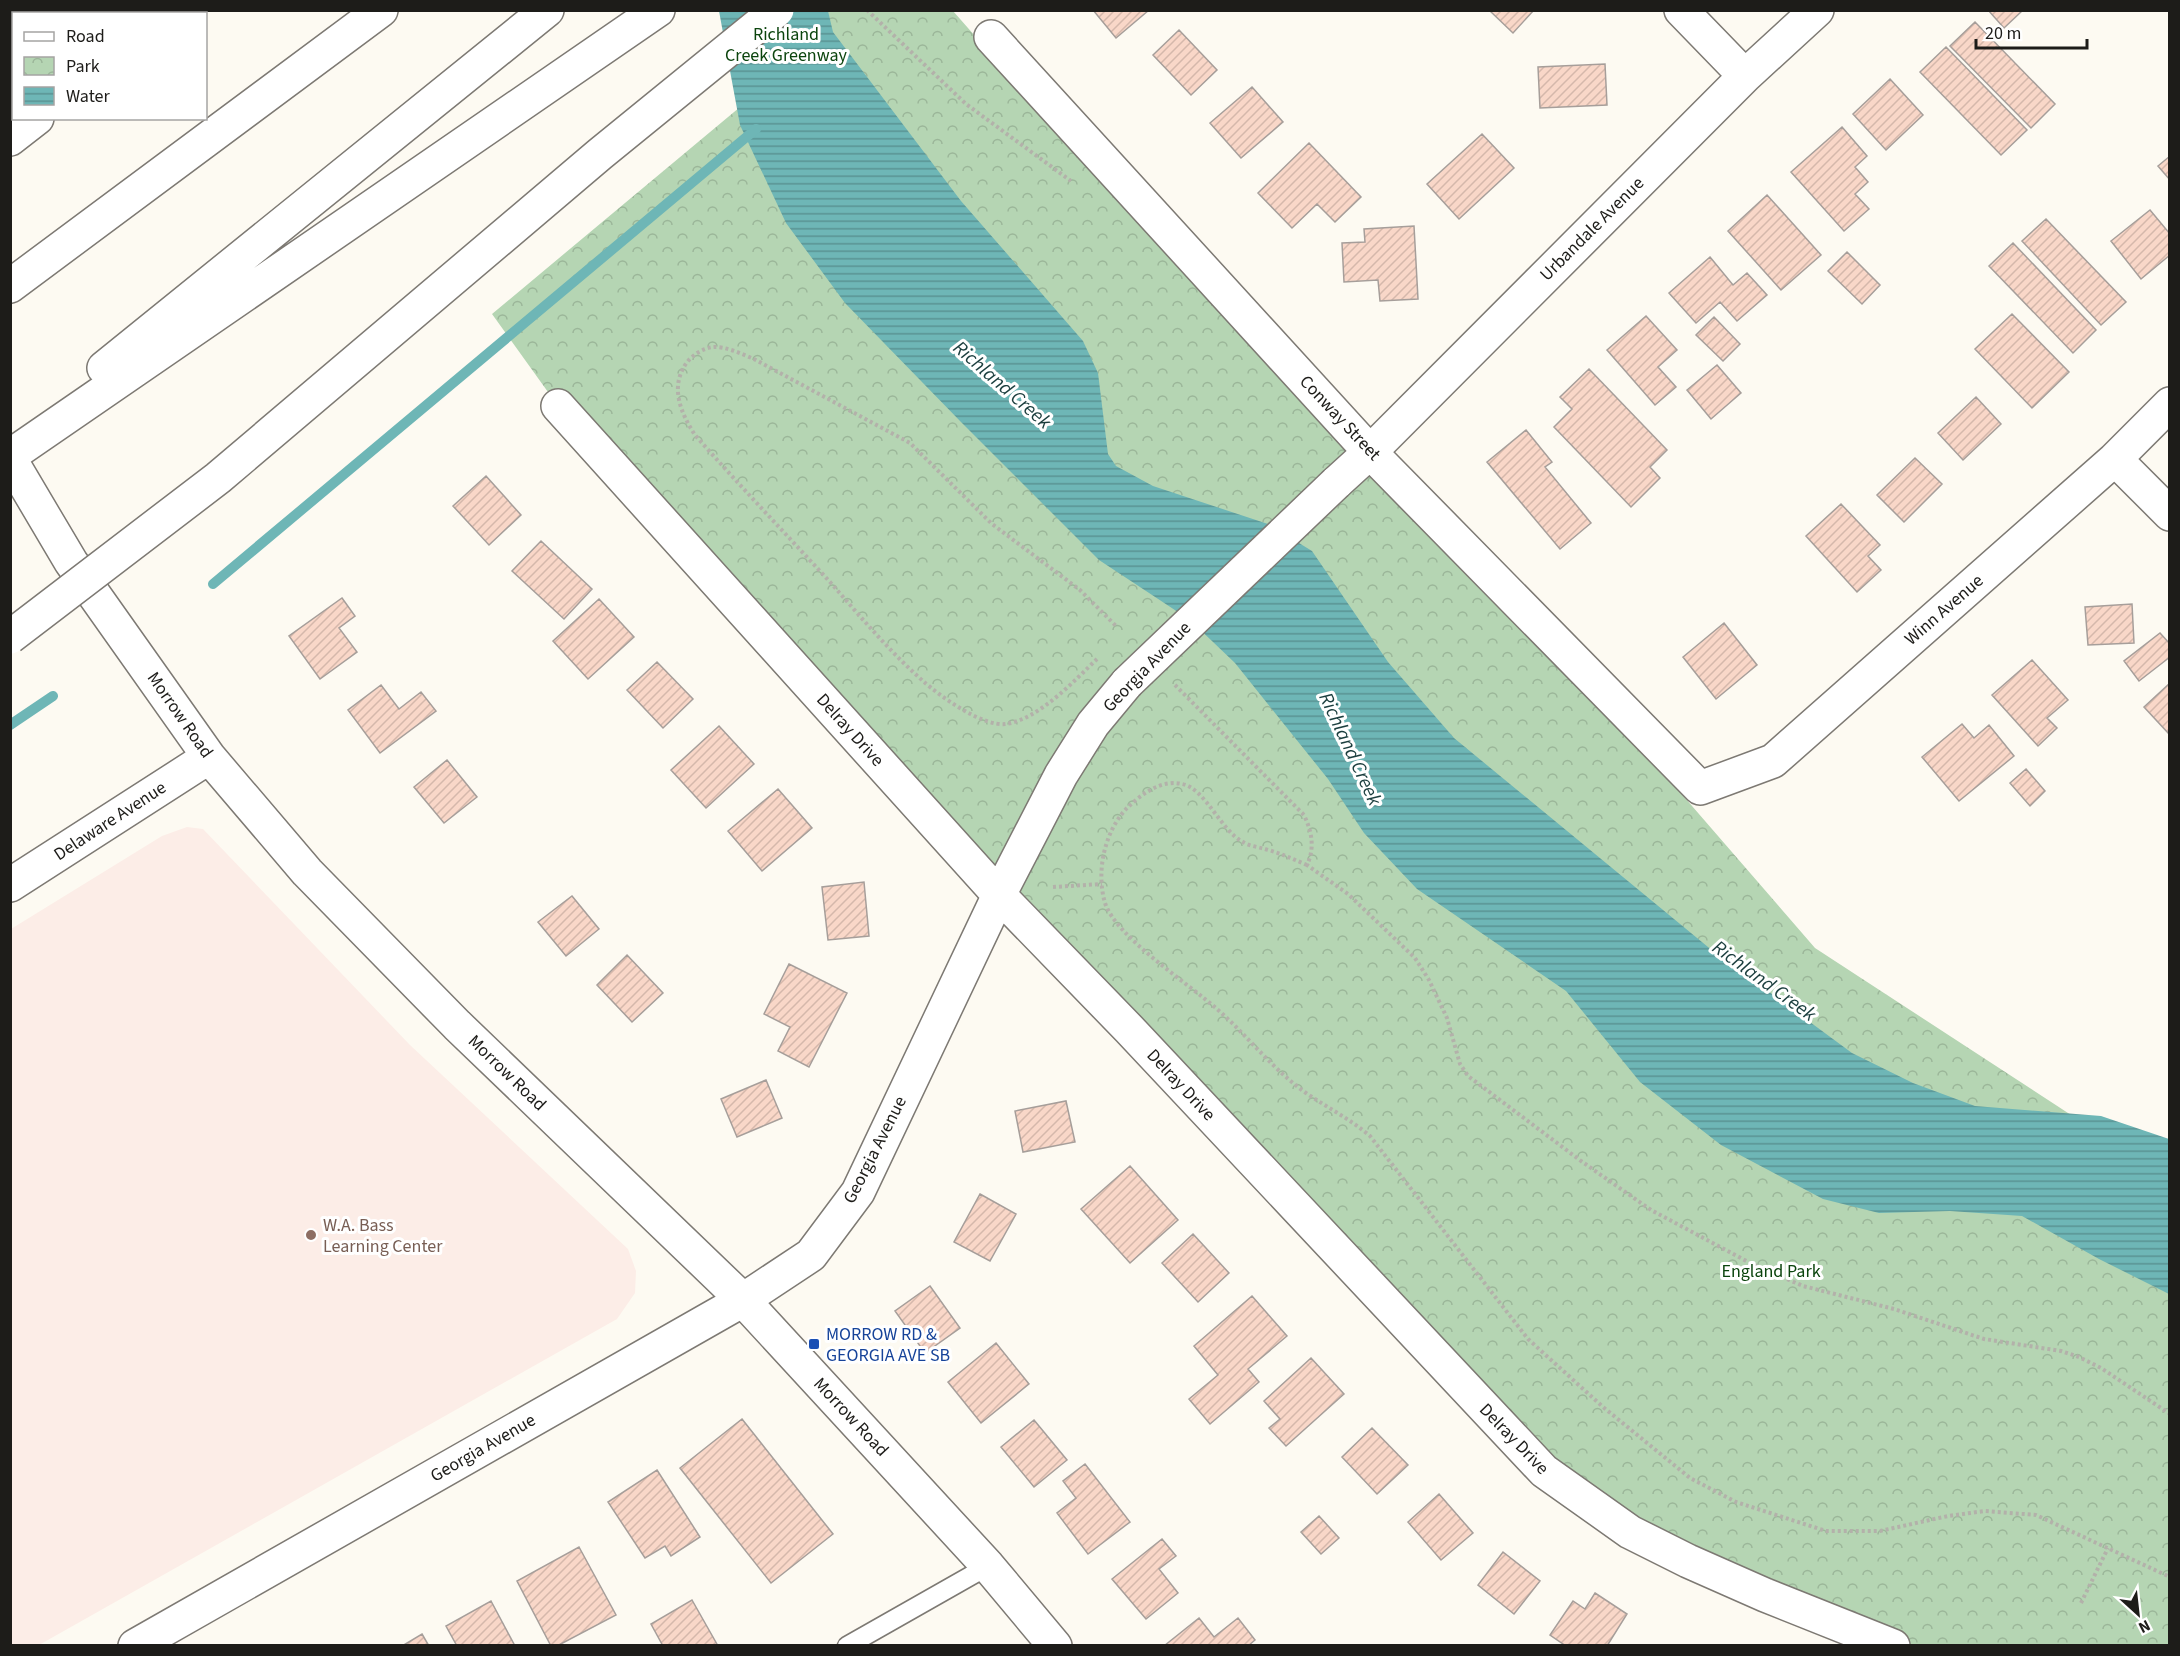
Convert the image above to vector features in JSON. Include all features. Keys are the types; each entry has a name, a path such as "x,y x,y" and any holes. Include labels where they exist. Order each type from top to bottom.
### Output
{"main road":[{"path":"23,277 381,10"},
{"path":"10,458 547,10"},
{"path":"10,442 604,50 658,10"},
{"path":"10,637 218,478 591,162 777,10"},
{"path":"1681,10 1745,75"},
{"name":"Urbandale Avenue","path":"1370,452 1745,75 1817,10"},
{"name":"Conway Street","path":"991,37 1370,452 1700,789"},
{"path":"10,139 35,120"},
{"name":"Winn Avenue","path":"1700,789 1773,761 2115,459 2169,404"},
{"name":"Delray Drive","path":"558,406 999,895 1137,1038 1544,1471 1585,1502 1639,1537 1765,1595 1893,1646"},
{"name":"Georgia Avenue","path":"135,1646 743,1300 811,1255 858,1192 999,895 1076,747 1127,682 1370,452"},
{"name":"Morrow Road","path":"10,458 71,562 209,757 307,872 457,1025 743,1300 988,1566 1055,1646"},
{"path":"2115,459 2169,514"},
{"name":"Delaware Avenue","path":"10,885 209,757"}],"lane":[{"path":"847,1646 988,1566"}],"path":[{"path":"867,10 966,104"},
{"path":"1098,658 1063,691 1019,720 1005,724 975,718 924,682 874,632 695,435 684,420 678,399 678,379 682,369 690,358 703,350 714,347 727,349 754,358 910,443 992,524 1080,590 1116,626"},
{"path":"1174,684 1304,815 1310,827 1312,840 1312,854 1307,865"},
{"path":"2169,1413 2101,1368 2079,1357 2061,1351 1984,1339 1894,1309 1803,1286 1752,1264 1651,1210 1581,1161 1468,1076 1460,1064 1447,1018 1429,980 1415,958 1348,894 1307,865 1286,855 1242,842 1209,808 1198,792 1184,784 1171,783 1156,787 1126,810 1114,825 1102,861 1102,884 1106,904 1117,922 1139,946 1218,1010 1274,1066 1298,1086 1351,1120 1370,1136 1528,1339 1603,1407 1690,1478 1736,1502 1826,1531 1880,1531 1948,1516 1985,1511 2036,1515 2169,1577"},
{"path":"1053,887 1102,884"},
{"path":"2081,1603 2108,1548"}],"shaded area":[{"name":"W.A. Bass Learning Center","path":"187,827 203,829 410,1045 628,1249 636,1271 635,1293 617,1319 39,1645 11,1645 11,929 162,836"}],"green space":[{"name":"England Park","path":"742,11 953,11 1085,161 1511,597 1815,948 2091,1128 2169,1170 2169,1645 1893,1645 1585,1502 558,406 492,314 764,87"}],"water":[{"name":"Richland Creek","path":"719,11 828,11 833,32 961,201 1083,341 1098,373 1108,454 1116,466 1153,486 1268,524 1312,551 1388,662 1454,738 1708,947 1852,1053 1913,1083 1975,1106 2101,1116 2169,1139 2169,1294 2099,1259 2022,1216 1950,1211 1879,1213 1823,1199 1721,1145 1640,1082 1566,991 1417,889 1364,833 1328,779 1235,663 1190,620 1099,560 845,303 786,223 740,125"}],"building":[{"path":"10,10 84,10 82,12 12,12 12,66 10,67"},
{"path":"1093,10 1149,10 1116,38"},
{"path":"1489,10 1534,10 1513,33"},
{"path":"1988,10 2023,10 2004,28"},
{"path":"1975,22 2055,104 2031,128 1950,46"},
{"path":"1179,30 1217,70 1191,95 1153,55"},
{"path":"1946,47 2027,130 2001,155 1920,72"},
{"path":"1605,64 1607,105 1540,108 1538,67"},
{"path":"1890,79 1923,115 1886,150 1853,114"},
{"path":"1252,87 1283,122 1241,158 1210,123"},
{"path":"1842,127 1867,156 1855,167 1868,182 1855,194 1869,209 1844,231 1791,172"},
{"path":"1482,134 1514,168 1459,219 1427,184"},
{"path":"1309,143 1361,197 1335,222 1317,204 1292,228 1258,193"},
{"path":"2170,156 2170,180 2158,166"},
{"path":"1767,195 1821,255 1781,290 1728,231"},
{"path":"2150,210 2170,234 2170,255 2141,279 2111,241"},
{"path":"2046,219 2126,302 2101,325 2022,241"},
{"path":"1414,226 1418,299 1380,301 1378,280 1344,282 1342,243 1365,242 1364,229"},
{"path":"2013,243 2096,330 2073,353 1989,266"},
{"path":"1847,252 1880,285 1862,304 1828,271"},
{"path":"1710,257 1733,285 1747,273 1767,295 1737,321 1720,302 1696,323 1669,293"},
{"path":"2012,314 2069,372 2032,408 1975,349"},
{"path":"1646,316 1677,350 1658,367 1676,387 1655,405 1607,350"},
{"path":"1714,317 1740,344 1723,361 1696,335"},
{"path":"1717,365 1741,393 1711,419 1687,390"},
{"path":"1589,369 1667,450 1650,467 1660,478 1631,507 1554,427 1572,409 1560,397"},
{"path":"1976,397 2001,424 1963,460 1938,433"},
{"path":"1526,430 1552,462 1545,467 1591,523 1560,549 1487,462"},
{"path":"1915,458 1942,484 1904,522 1877,495"},
{"path":"486,476 521,515 489,545 453,506"},
{"path":"1841,504 1880,545 1868,556 1881,570 1857,592 1806,536"},
{"path":"541,541 592,589 564,619 512,571"},
{"path":"342,598 355,616 339,628 357,652 320,679 289,636"},
{"path":"599,599 634,637 588,679 553,641"},
{"path":"2132,604 2134,643 2088,645 2085,607"},
{"path":"1724,623 1757,665 1716,699 1683,657"},
{"path":"2160,633 2170,644 2170,657 2139,681 2124,661"},
{"path":"2032,660 2068,700 2047,718 2057,728 2038,746 1992,695"},
{"path":"657,662 693,699 663,728 627,690"},
{"path":"2170,683 2170,735 2144,707"},
{"path":"381,685 399,709 421,692 436,711 380,753 348,710"},
{"path":"1962,724 1974,738 1989,725 2014,756 1959,801 1922,757"},
{"path":"719,726 754,764 706,808 671,770"},
{"path":"447,760 477,797 444,823 414,787"},
{"path":"2026,769 2045,791 2030,806 2010,783"},
{"path":"778,789 812,828 762,871 728,831"},
{"path":"864,882 869,936 828,940 822,887"},
{"path":"572,896 599,929 566,956 538,922"},
{"path":"627,955 663,993 632,1022 597,985"},
{"path":"789,964 847,993 809,1067 778,1051 790,1027 764,1014"},
{"path":"766,1080 782,1118 737,1137 721,1099"},
{"path":"1066,1101 1075,1142 1023,1152 1015,1111"},
{"path":"1130,1166 1178,1220 1130,1263 1081,1209"},
{"path":"980,1194 1016,1214 990,1261 954,1242"},
{"path":"1193,1234 1229,1273 1198,1302 1162,1263"},
{"path":"930,1286 960,1328 925,1353 895,1311"},
{"path":"1252,1296 1287,1336 1248,1369 1259,1382 1210,1424 1189,1399 1218,1375 1194,1346"},
{"path":"996,1343 1029,1384 981,1423 948,1382"},
{"path":"1311,1358 1344,1394 1286,1446 1269,1428 1280,1419 1264,1401"},
{"path":"742,1419 833,1534 771,1583 680,1468"},
{"path":"1034,1420 1067,1460 1034,1487 1001,1447"},
{"path":"1372,1428 1408,1465 1377,1494 1342,1457"},
{"path":"1085,1464 1130,1522 1088,1554 1057,1513 1076,1498 1063,1481"},
{"path":"657,1470 700,1537 671,1556 665,1546 645,1558 608,1502"},
{"path":"1439,1494 1473,1533 1441,1560 1408,1522"},
{"path":"1319,1516 1339,1538 1321,1554 1301,1532"},
{"path":"1162,1539 1176,1556 1159,1569 1178,1593 1146,1619 1112,1579"},
{"path":"579,1547 616,1615 557,1646 551,1646 517,1581"},
{"path":"1503,1552 1540,1581 1514,1614 1478,1585"},
{"path":"1595,1593 1627,1614 1607,1646 1566,1646 1550,1635 1573,1601 1585,1609"},
{"path":"692,1600 718,1646 663,1646 651,1624"},
{"path":"491,1601 515,1646 457,1646 446,1626"},
{"path":"1199,1618 1214,1637 1238,1618 1255,1640 1248,1646 1164,1646"},
{"path":"422,1634 429,1646 402,1646"}],"waterway":[{"path":"213,584 756,129"},
{"path":"10,725 53,696"}],"place":[{"name":"W.A. Bass Learning Center","path":"311,1235"},
{"name":"MORROW RD & GEORGIA AVE SB","path":"814,1344"}],"park label":[{"name":"Richland Creek Greenway","path":"786,44"}]}
